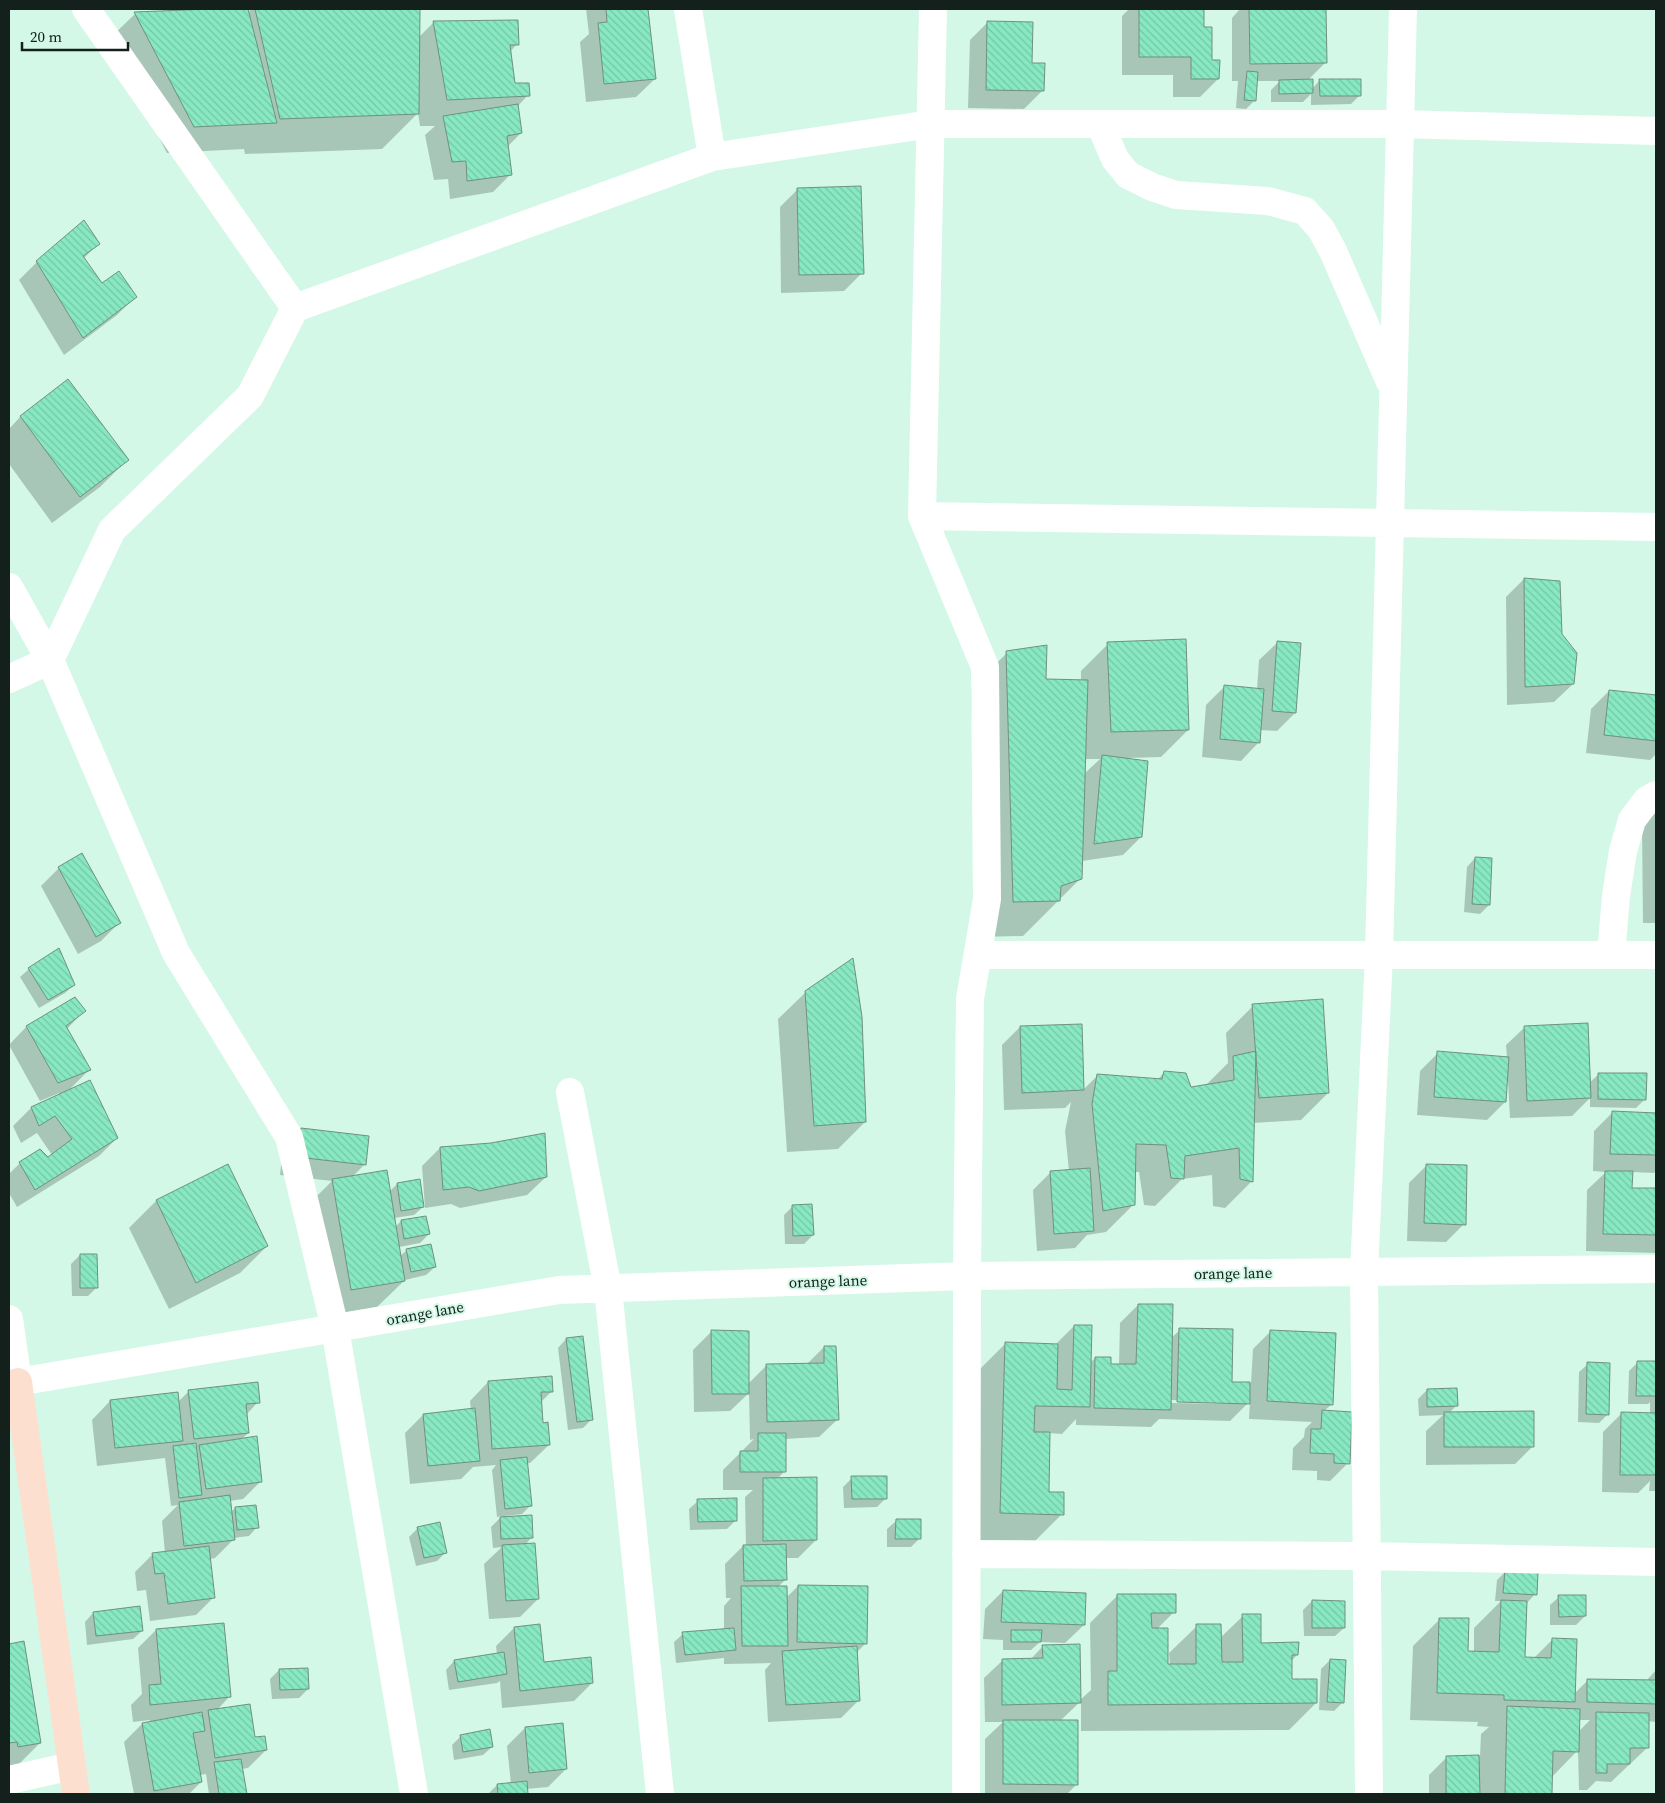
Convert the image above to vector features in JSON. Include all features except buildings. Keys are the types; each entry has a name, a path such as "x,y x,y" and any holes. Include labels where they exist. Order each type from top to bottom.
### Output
{"main road":[{"path":"13,1383 76,1794"}],"street":[{"path":"86,9 295,308"},
{"path":"688,9 712,157"},
{"path":"933,9 922,516 985,667 987,899 970,999 967,1276 966,1794"},
{"path":"1368,1794 1364,1271 1379,955 1403,9"},
{"path":"9,679 50,660 112,530 250,396 295,308 712,157 931,124 1400,124 1656,130"},
{"path":"1100,124 1114,159 1123,170 1128,175 1152,187 1176,195 1268,201 1305,211 1322,228 1393,390"},
{"path":"922,516 1656,527"},
{"path":"9,587 50,660 176,953 289,1137 336,1328 414,1794"},
{"path":"1611,955 1623,851 1632,820 1647,800 1656,795"},
{"path":"978,955 1656,955"},
{"path":"570,1092 608,1289 660,1794"},
{"name":"orange lane","path":"13,1383 559,1290 967,1276 1656,1269"},
{"path":"9,1319 13,1383"},
{"path":"966,1554 1367,1556 1656,1562"},
{"path":"9,1780 72,1766"}]}
